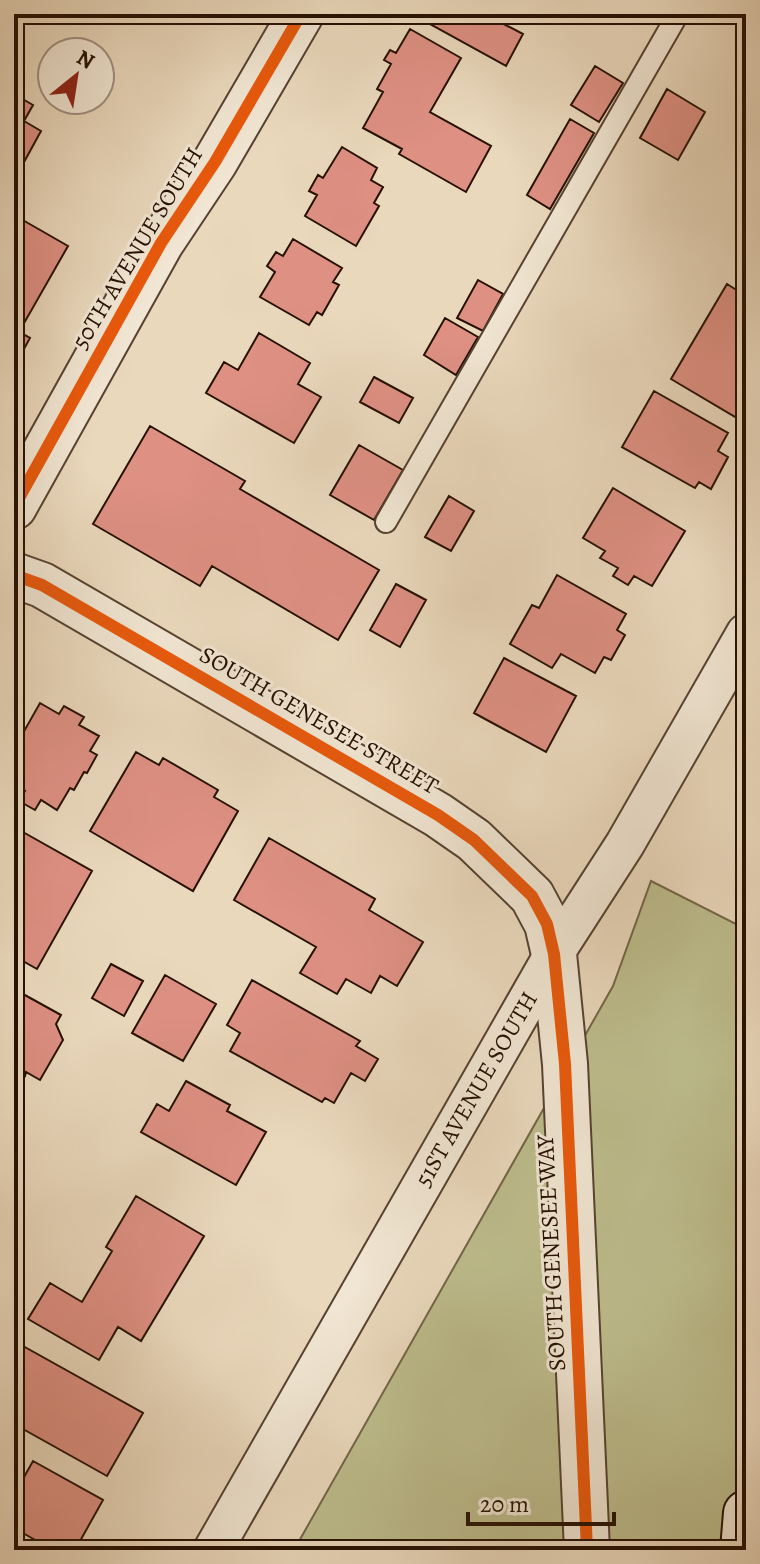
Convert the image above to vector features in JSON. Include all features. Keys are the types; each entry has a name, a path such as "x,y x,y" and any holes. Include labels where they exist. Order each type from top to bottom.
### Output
{"street":[{"name":"50TH AVENUE SOUTH","path":"14,507 161,243 215,162 301,14"},
{"name":"SOUTH GENESEE STREET","path":"14,575 42,585 450,823 474,840 532,896 547,924 554,954"},
{"name":"51ST AVENUE SOUTH","path":"213,1550 554,954 625,844 746,633"},
{"name":"SOUTH GENESEE WAY","path":"554,954 565,1064 587,1550"},
{"path":"743,1550 746,1513"}],"lane":[{"path":"386,522 678,14"}],"shaded area":[{"path":"651,881 746,929 746,1550 294,1550 613,986"}],"building":[{"path":"419,14 497,14 494,19 523,34 506,66 417,17"},
{"path":"410,29 461,58 430,112 491,146 466,192 399,154 402,149 363,128 383,92 377,89 391,64 384,60 390,50 396,53"},
{"path":"595,66 623,83 599,122 571,105"},
{"path":"667,89 705,112 678,160 640,138"},
{"path":"14,94 33,105 24,121 41,131 24,162 14,156"},
{"path":"570,119 594,133 550,209 527,195"},
{"path":"342,147 377,168 371,180 383,187 374,203 379,206 356,246 305,216 317,195 309,191 318,175 323,178"},
{"path":"14,215 68,246 23,325 14,320"},
{"path":"293,239 342,268 333,282 339,285 322,315 317,312 309,325 260,297 275,272 267,266 276,252 283,256"},
{"path":"478,280 503,294 483,331 457,318"},
{"path":"727,284 746,296 746,402 737,418 671,379"},
{"path":"445,318 478,337 456,375 424,355"},
{"path":"14,329 30,338 14,367"},
{"path":"259,333 310,363 298,384 321,397 294,443 206,393 224,362 238,370"},
{"path":"374,377 413,398 399,423 360,402"},
{"path":"654,391 728,433 718,451 728,457 711,489 699,482 695,488 622,447"},
{"path":"150,426 245,481 240,489 379,570 338,640 212,566 200,586 93,524"},
{"path":"359,445 403,470 374,520 330,495"},
{"path":"613,488 685,531 652,586 634,576 628,585 613,576 618,568 600,558 605,551 583,538"},
{"path":"449,496 474,511 451,551 425,537"},
{"path":"557,575 626,614 617,630 625,635 611,660 604,657 595,673 561,654 552,668 510,644 532,605 539,608"},
{"path":"396,584 426,600 400,647 370,630"},
{"path":"504,658 576,696 546,752 474,713"},
{"path":"40,703 59,714 64,706 84,717 79,725 99,736 90,751 97,755 87,773 84,772 74,790 70,788 57,810 41,800 35,810 19,801 25,791 14,785 14,749"},
{"path":"136,752 159,765 163,758 218,790 214,797 238,811 193,891 90,831"},
{"path":"14,827 92,871 37,969 14,956"},
{"path":"269,838 375,899 369,910 423,942 397,986 380,976 371,993 346,979 337,994 300,973 316,947 234,900"},
{"path":"111,964 143,981 124,1016 92,998"},
{"path":"165,975 216,1004 183,1061 132,1033"},
{"path":"252,980 360,1041 356,1046 378,1059 365,1081 351,1073 334,1103 325,1098 322,1102 230,1051 240,1033 227,1025"},
{"path":"14,989 61,1015 56,1024 63,1040 40,1080 26,1072 25,1076 14,1070"},
{"path":"186,1081 230,1105 227,1111 266,1132 236,1185 141,1132 157,1104 169,1111"},
{"path":"136,1196 204,1236 141,1341 118,1327 99,1360 28,1319 50,1283 82,1302 112,1251 106,1247"},
{"path":"14,1341 143,1413 107,1476 14,1424"},
{"path":"33,1461 103,1500 75,1550 53,1550 14,1528 14,1495"}],"cycle path":[{"path":"14,507 161,243 215,162 301,14"},
{"path":"14,575 42,585 438,815 474,840 532,896 547,924 554,954 565,1064 587,1550"}]}
